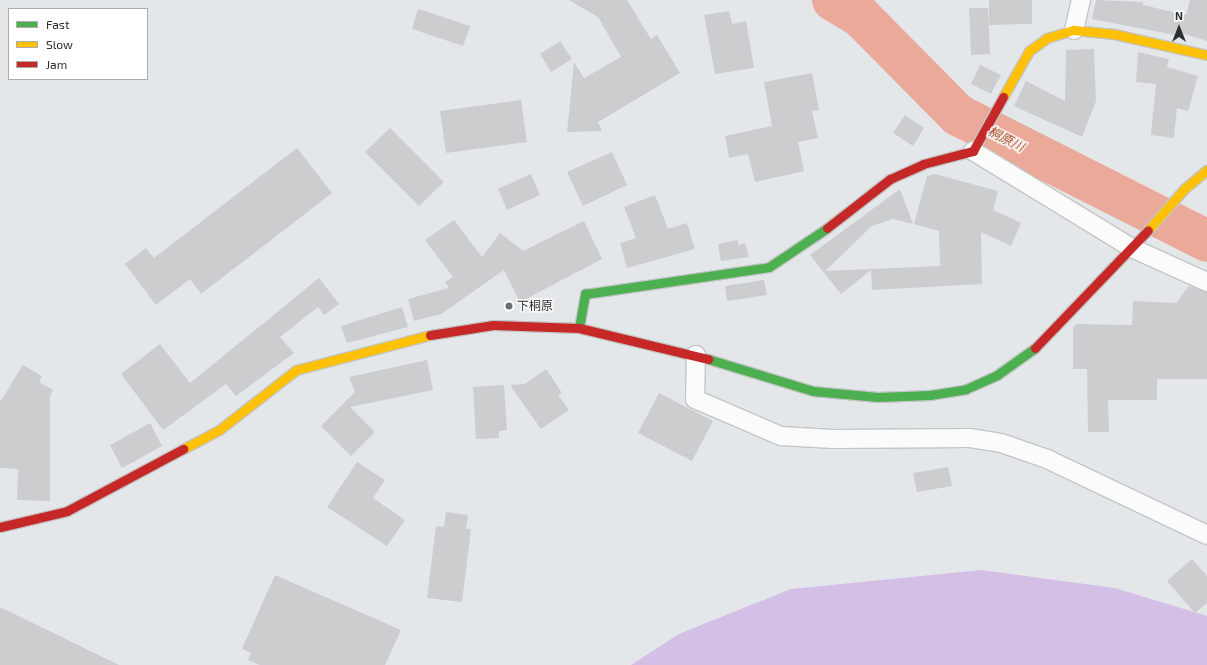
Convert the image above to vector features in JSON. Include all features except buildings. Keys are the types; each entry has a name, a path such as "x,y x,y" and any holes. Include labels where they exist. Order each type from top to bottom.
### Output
{"street":[{"path":"1074,30 1081,0"},
{"path":"579,328 585,294 769,267 835,223 890,179 923,164 974,148 1003,102 1029,51 1047,38 1074,30 1114,34 1207,55"},
{"path":"974,148 1136,244 1207,282"},
{"path":"0,527 67,511 219,430 296,370 422,336 493,325 579,328 696,354 813,391 878,397 930,395 966,389 997,375 1029,355 1136,244 1184,189 1207,170"},
{"path":"696,354 694,399 781,436 833,439 970,438 1001,443 1047,459 1207,535"}],"shaded area":[{"path":"981,570 1115,588 1207,616 1207,665 631,665 679,634 791,589"}],"waterway":[{"name":"桐原川","path":"833,0 861,17 958,115 1207,241"}],"traffic: fast":[{"path":"579,328 585,294 769,267 827,228"},
{"path":"708,359 813,391 878,397 930,395 966,389 997,375 1035,348"}],"traffic: slow":[{"path":"1003,97 1029,51 1047,38 1074,30 1114,34 1207,55"},
{"path":"1148,230 1184,189 1207,170"},
{"path":"183,449 219,430 296,370 430,335"}],"traffic: jam":[{"path":"827,228 890,179 923,164 973,151 1003,97"},
{"path":"1035,348 1148,230"},
{"path":"430,335 493,325 579,328 708,359"},
{"path":"0,527 67,511 183,449"}],"place":[{"name":"下桐原","path":"509,306"}]}
